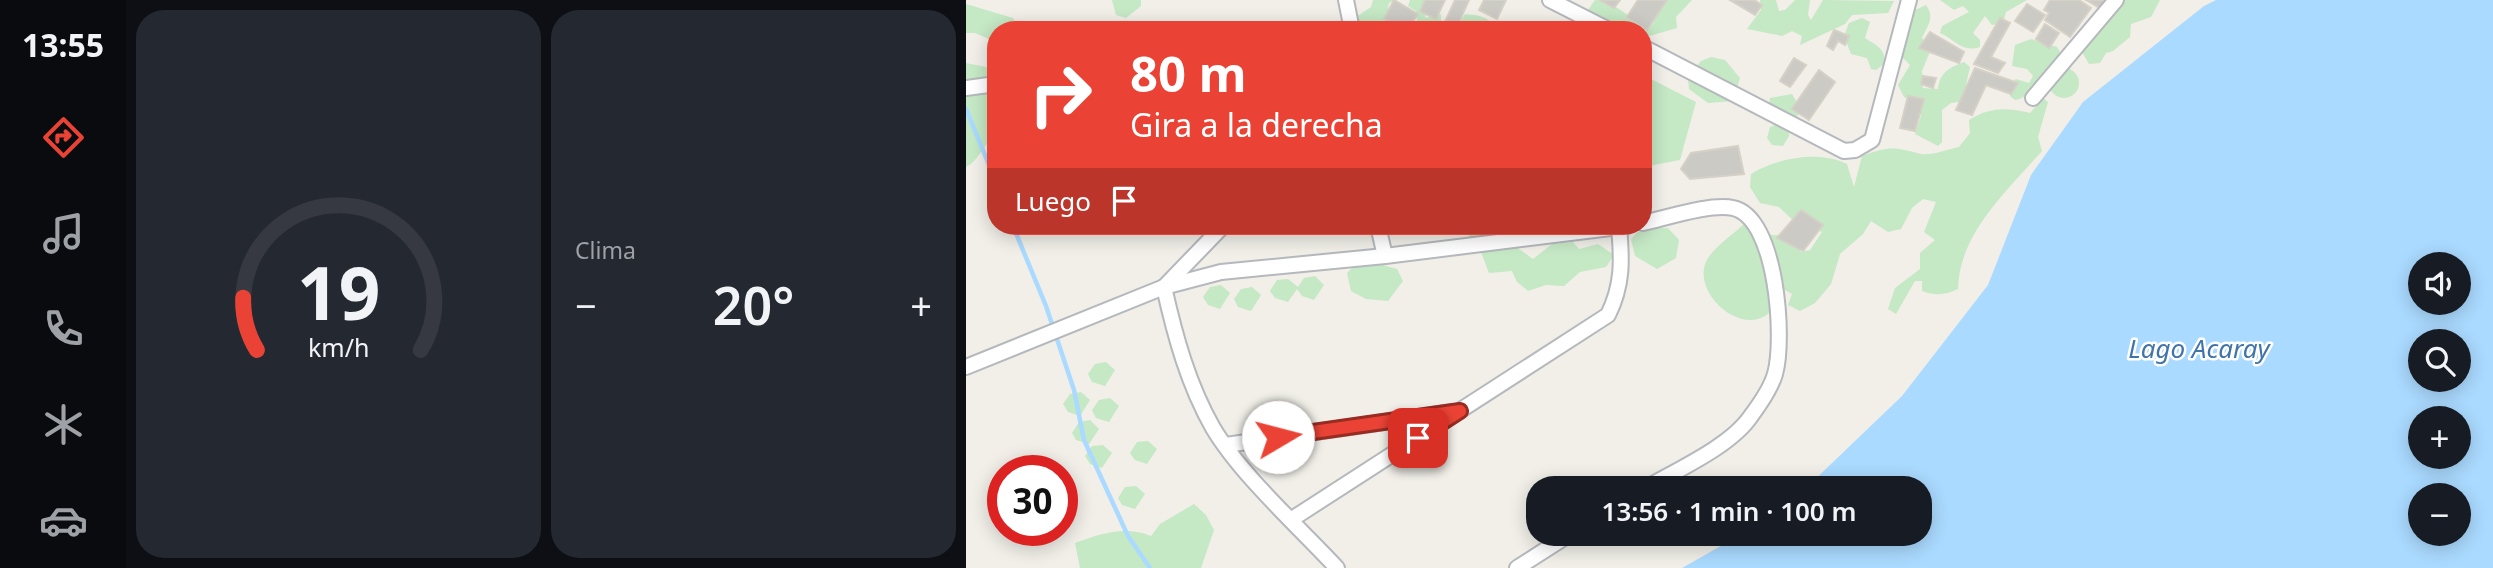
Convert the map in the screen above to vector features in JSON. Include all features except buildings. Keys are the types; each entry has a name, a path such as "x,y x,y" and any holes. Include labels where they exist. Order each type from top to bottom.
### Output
{"street":[{"path":"1346,0 1350,21"},
{"path":"1550,0 1591,21"},
{"path":"1652,52 1844,151 1855,150 1872,140 1909,0"},
{"path":"2033,98 2116,0"},
{"path":"1652,221 1720,207 1734,208 1746,215 1760,233 1773,274 1780,331 1775,376 1750,418 1719,444 1666,476"},
{"path":"1164,287 1214,235"},
{"path":"1380,235 1385,256"},
{"path":"966,367 1164,287 1221,272 1557,235"},
{"path":"1292,519 1608,315 1616,300 1623,267 1623,235"},
{"path":"1164,287 1189,375 1214,429 1337,568"},
{"path":"1226,445 1460,411"},
{"path":"1517,568 1551,546"}],"green space":[{"path":"1112,0 1141,0 1141,6 1126,18 1116,15"},
{"path":"1373,0 1395,0 1389,3 1388,8 1395,21 1358,21 1356,17 1371,7"},
{"path":"1410,0 1428,0 1425,18 1441,14 1441,21 1417,21 1416,11 1408,6"},
{"path":"1595,0 1600,1 1611,4 1635,21 1591,21 1588,10"},
{"path":"1664,0 1692,0 1676,17 1677,28 1652,35 1653,24"},
{"path":"1760,0 1776,0 1779,11 1785,10 1795,0 1810,0 1808,15 1811,20 1823,0 1894,1 1888,13 1852,15 1845,24 1800,45 1802,36 1792,31 1782,36 1747,29 1761,10"},
{"path":"1940,0 2027,0 2006,12 2003,23 1992,25 1985,16 1973,33 1980,40 1980,47 1968,48 1940,33 1942,26 1969,12 1963,6 1954,10"},
{"path":"2121,0 2160,0 2151,17 2131,24 2130,37 2113,51 2106,53 2100,63 2089,64 2081,50 2093,34 2100,31 2107,16"},
{"path":"966,4 1013,18 1015,21 987,21 987,38 975,33 966,33"},
{"path":"1926,5 1930,18 1922,38 1931,49 1922,71 1923,88 1938,89 1943,75 1959,64 1964,62 1970,67 1966,85 1968,96 1964,101 1951,103 1942,110 1942,142 1938,146 1915,134 1921,116 1920,106 1904,97 1898,85 1910,65 1902,57 1909,30 1907,20 1913,11"},
{"path":"1465,14 1489,21 1461,21"},
{"path":"1862,18 1870,22 1865,38 1879,47 1885,58 1885,63 1876,70 1871,69 1867,58 1851,54 1844,36 1849,23"},
{"path":"2031,39 2057,47 2060,52 2053,66 2035,88 2015,100 2010,96 2010,84 2016,79 2029,83 2033,76 2027,69 2012,66 2015,45"},
{"path":"1711,57 1725,60 1740,78 1733,101 1708,103 1689,89 1688,78 1701,61"},
{"path":"966,63 987,67 987,144 966,167"},
{"path":"2064,68 2075,72 2079,83 2075,94 2064,98 2053,94 2049,83 2053,72"},
{"path":"1652,80 1696,102 1680,160 1652,165"},
{"path":"1792,94 1802,111 1789,124 1789,136 1783,146 1772,145 1767,138 1770,127 1780,123 1769,105 1770,98"},
{"path":"2043,98 2048,102 2038,137 2042,151 2001,197 1976,231 1967,249 1958,289 1945,294 1932,294 1922,291 1922,281 1915,281 1896,314 1888,309 1895,288 1920,269 1920,253 1935,240 1924,232 1936,202 1923,199 1912,208 1901,229 1888,232 1871,221 1863,234 1840,254 1831,284 1815,303 1800,311 1788,305 1792,294 1785,290 1768,314 1754,320 1730,314 1711,296 1704,273 1706,262 1718,246 1745,223 1771,235 1788,235 1801,252 1810,250 1822,232 1796,223 1779,207 1760,203 1750,187 1751,174 1761,168 1785,160 1824,157 1847,164 1854,187 1862,156 1886,149 1925,154 1959,147 1970,133 1969,120 1998,109 2030,113"},
{"path":"1652,228 1668,228 1679,240 1676,258 1657,269 1635,256 1631,239 1635,235 1652,235"},
{"path":"1508,235 1519,249 1533,259 1552,244 1573,242 1579,249 1598,244 1614,255 1606,267 1580,272 1564,286 1546,285 1528,291 1517,282 1512,271 1489,273 1481,252 1469,236"},
{"path":"1379,264 1397,269 1403,281 1388,301 1366,299 1351,291 1347,273 1355,265"},
{"path":"1315,276 1324,285 1314,300 1302,296 1297,289 1288,302 1275,298 1270,291 1277,280 1288,279 1298,287 1304,278"},
{"path":"1221,285 1230,293 1220,309 1208,305 1203,297 1210,287"},
{"path":"1252,287 1261,295 1251,311 1238,307 1234,299 1241,289"},
{"path":"1106,362 1115,370 1105,386 1092,382 1088,374 1095,364"},
{"path":"1081,392 1090,400 1080,416 1068,412 1063,404 1070,394"},
{"path":"1110,398 1119,406 1109,422 1096,418 1092,410 1099,400"},
{"path":"1090,420 1099,429 1089,444 1076,440 1072,433 1079,422"},
{"path":"1148,441 1157,449 1147,464 1135,460 1130,453 1137,442"},
{"path":"1103,445 1112,453 1102,468 1090,464 1085,456 1092,446"},
{"path":"1136,486 1145,494 1135,509 1122,505 1118,498 1125,487"},
{"path":"1194,504 1206,515 1214,530 1201,568 1080,568 1076,546 1078,542 1122,531 1151,536 1160,524"}],"water":[{"name":"Lago Acaray","path":"2216,0 2493,0 2493,568 1682,568 1721,546 1932,546 1932,476 1819,476 1902,396 1988,285 2031,175 2083,102 2204,6"}],"waterway":[{"path":"966,109 987,160"},
{"path":"1017,235 1046,306 1074,390 1084,440 1128,536 1150,568"}],"route":[{"path":"1278,437 1460,411 1418,438"}]}
